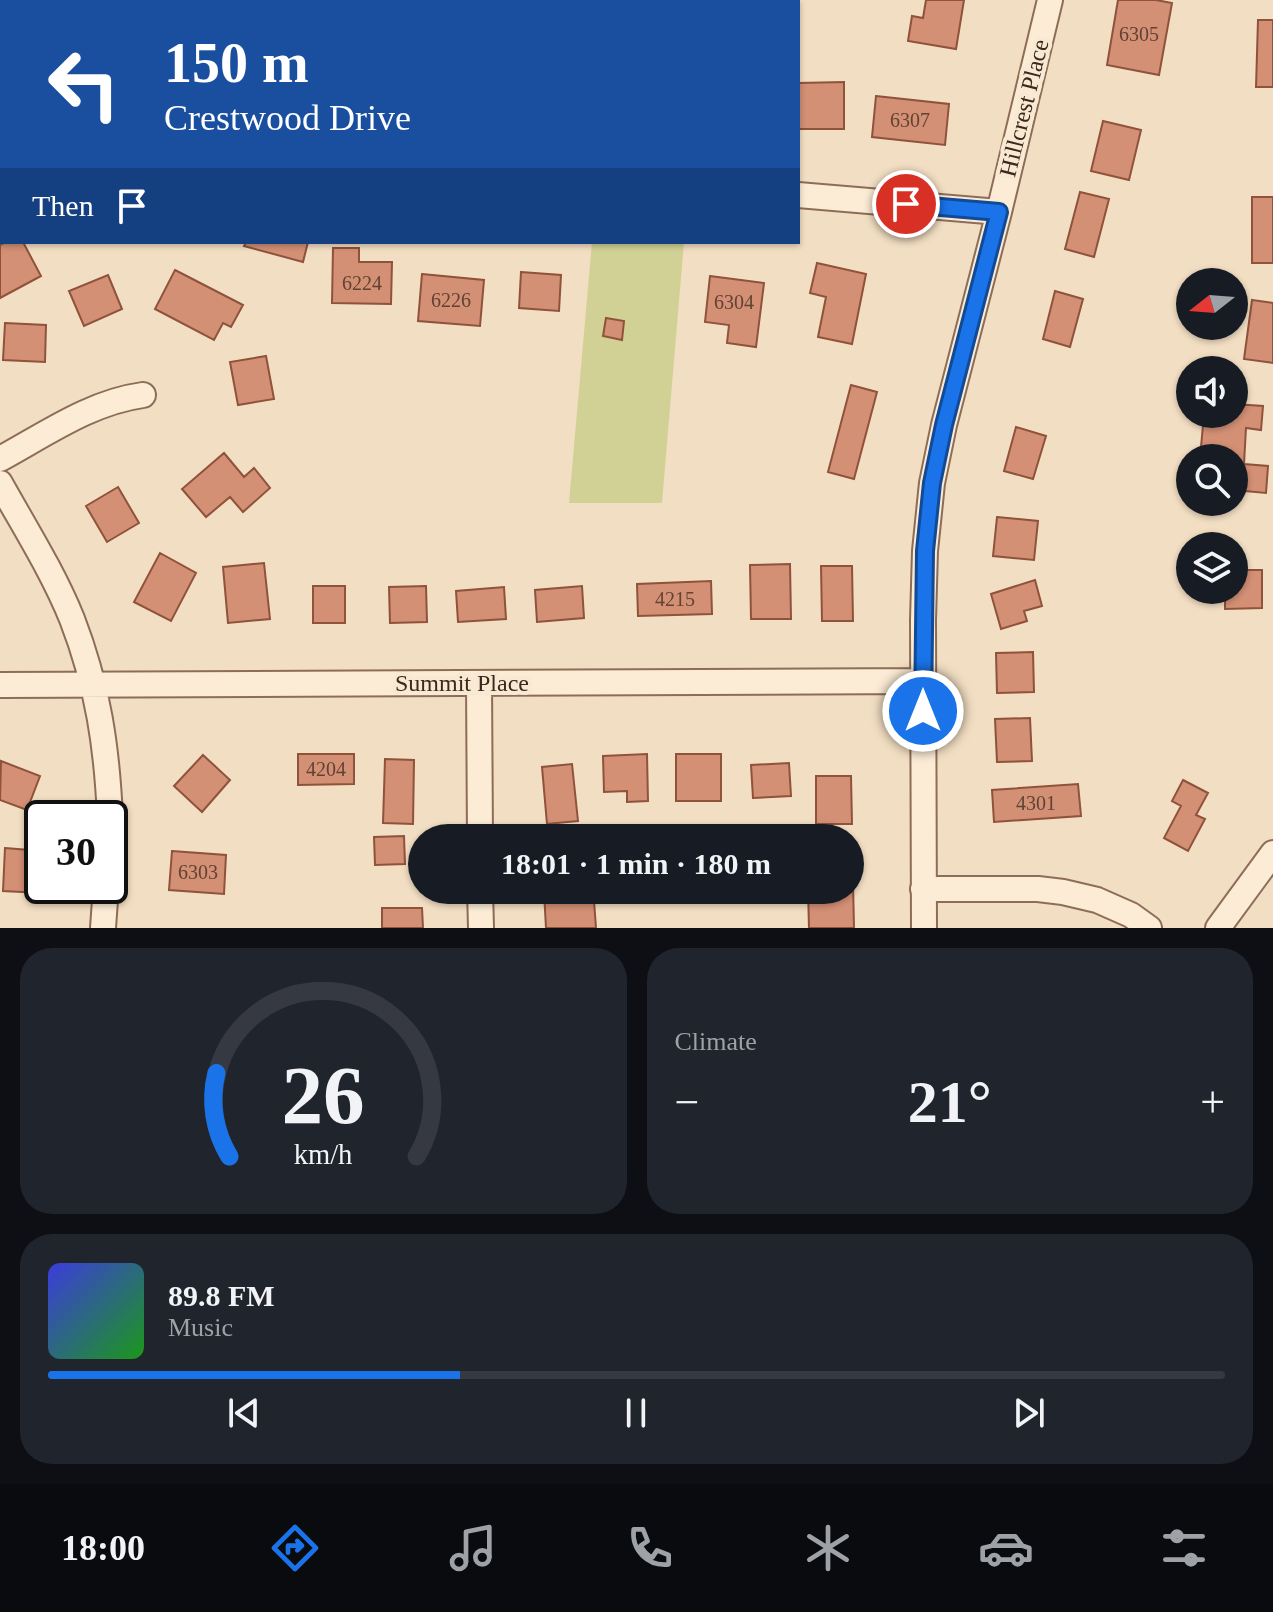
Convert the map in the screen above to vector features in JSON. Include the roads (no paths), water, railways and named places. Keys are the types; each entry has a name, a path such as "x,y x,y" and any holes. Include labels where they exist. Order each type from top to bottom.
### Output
{"street":[{"name":"Hillcrest Place","path":"924,928 925,551 932,483 1050,0"},
{"path":"800,195 999,212"},
{"path":"0,459 98,406 143,395"},
{"path":"0,483 46,564 72,619 93,684 104,737 109,800"},
{"name":"Summit Place","path":"0,685 923,681"},
{"path":"479,683 480,824"},
{"path":"1218,928 1273,853"},
{"path":"923,889 1038,889 1063,892 1097,900 1131,915 1149,928"},
{"path":"103,928 105,904"},
{"path":"480,904 481,928"}]}
